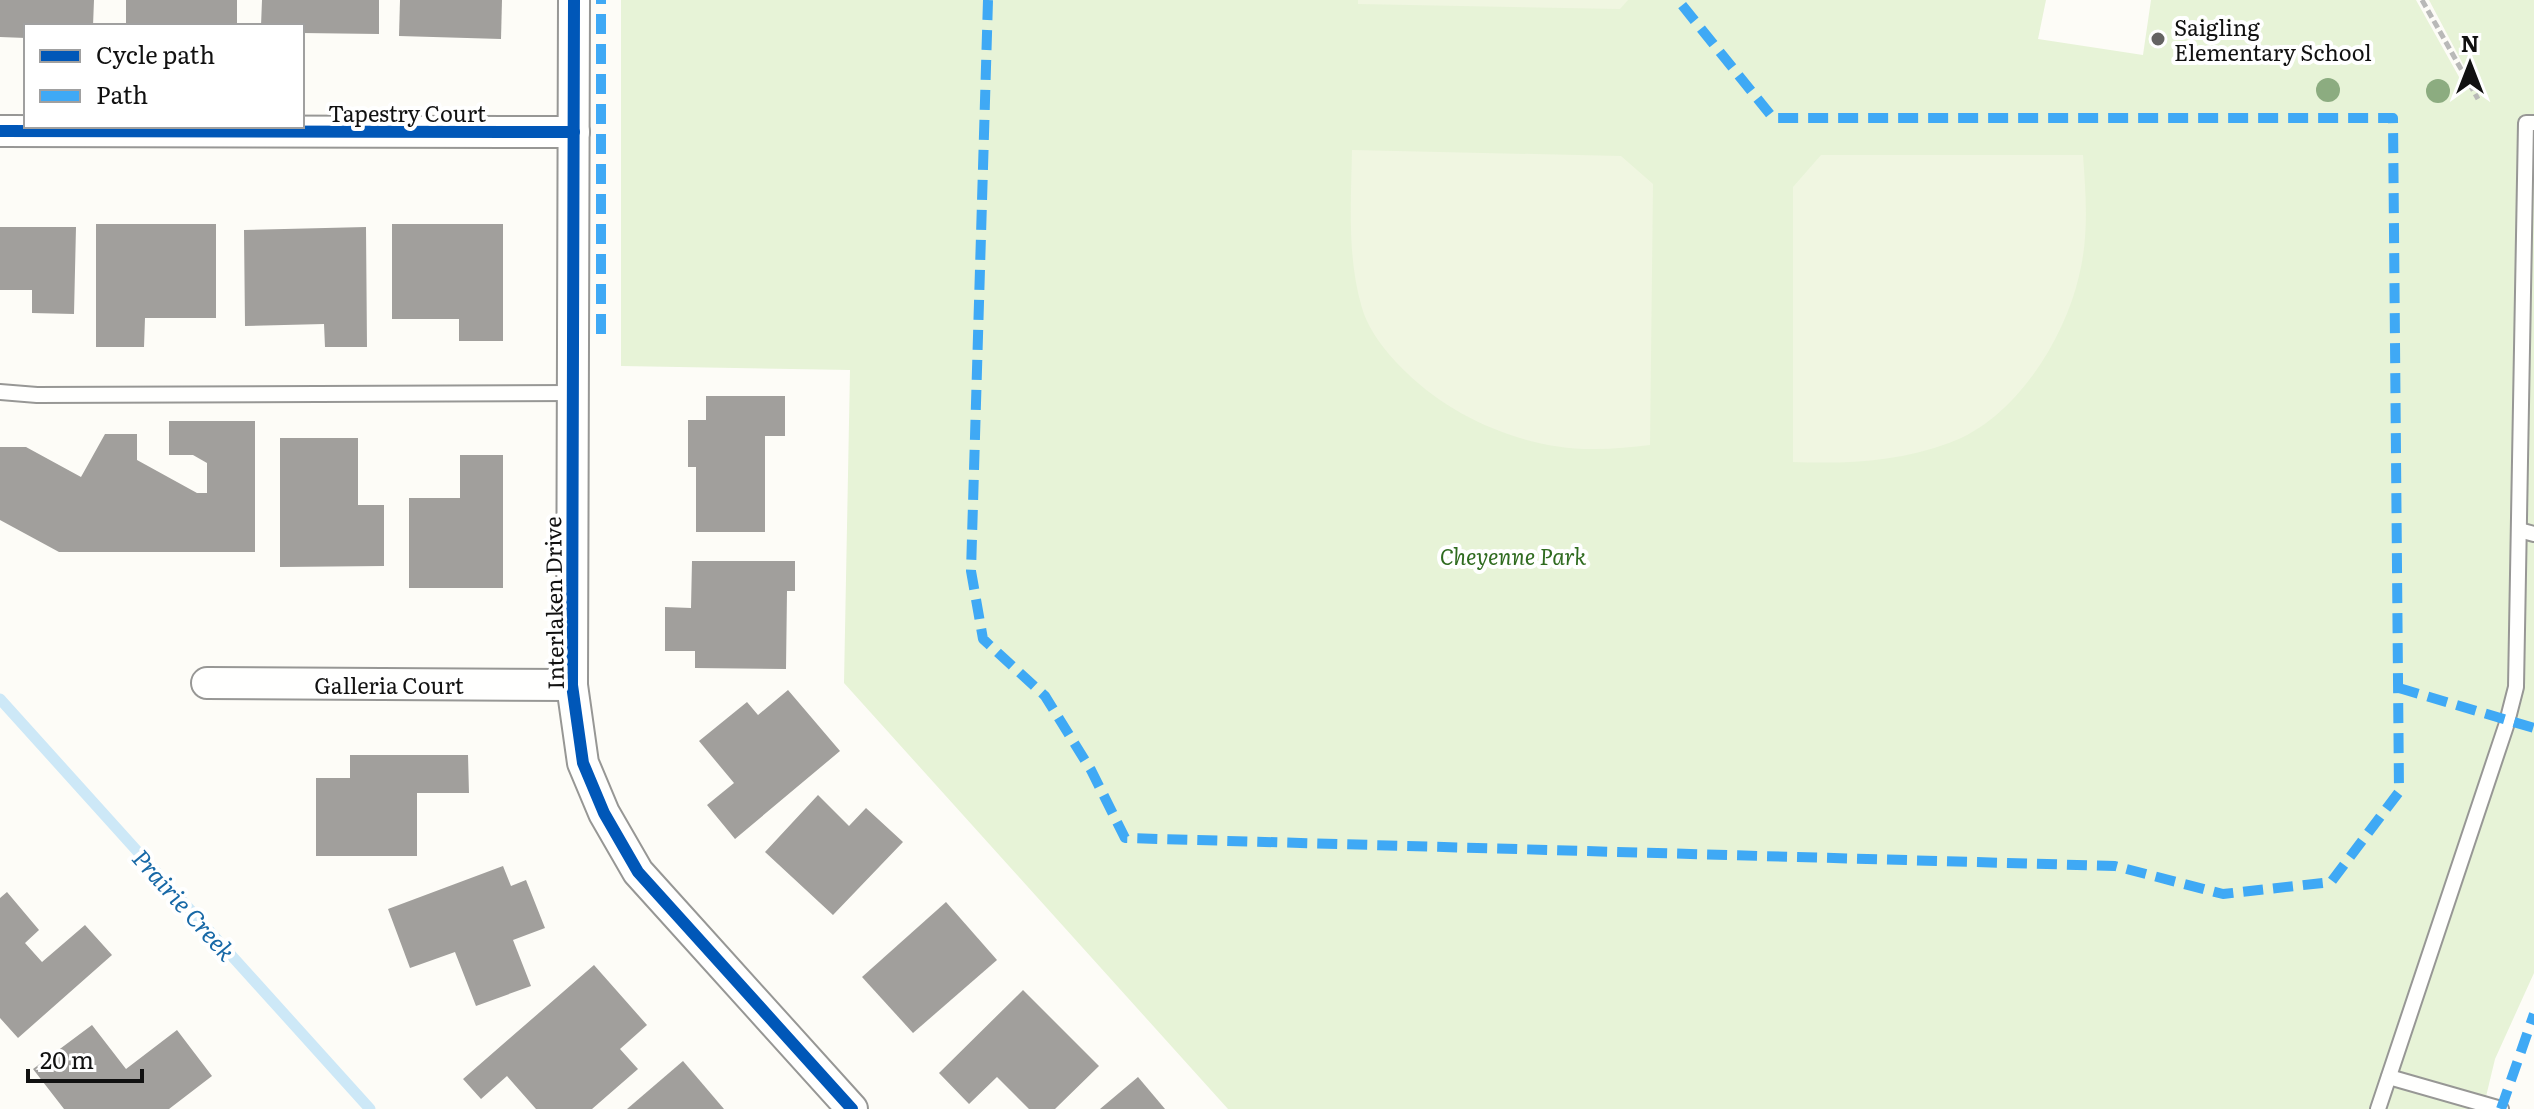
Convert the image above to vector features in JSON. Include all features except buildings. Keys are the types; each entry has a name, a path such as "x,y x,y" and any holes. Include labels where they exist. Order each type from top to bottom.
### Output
{"street":[{"name":"Interlaken Drive","path":"574,0 572,685 583,763 604,813 638,872 852,1109"},
{"name":"Tapestry Court","path":"0,131 574,132"},
{"name":"Galleria Court","path":"207,683 572,685"}],"lane":[{"path":"2378,1109 2506,726 2516,687 2526,123 2534,123"},
{"path":"0,392 37,395 573,393"},
{"path":"2519,530 2534,534"},
{"path":"2389,1077 2501,1109"}],"path":[{"path":"2422,0 2478,99"}],"green space":[{"name":"Cheyenne Park","path":"621,0 2046,0 2038,39 2143,55 2151,0 2416,0 2463,84 2474,85 2429,0 2534,0 2534,973 2495,1059 2483,1109 1228,1109 844,683 850,370 621,366"},
{"path":"1358,0 1628,0 1620,9 1358,4"},
{"path":"1352,150 1621,156 1653,184 1650,445 1570,448 1518,438 1469,418 1426,390 1400,366 1369,326 1357,289 1351,230"},
{"path":"1821,155 2083,155 2085,231 2082,261 2072,301 2062,326 2033,375 1995,416 1973,432 1949,443 1891,458 1833,463 1793,462 1793,187"}],"waterway":[{"name":"Prairie Creek","path":"0,699 370,1109"}],"marked path":[{"path":"601,0 601,334"},
{"path":"988,0 971,571 983,639 1045,696 1091,770 1125,838 2115,866 2223,894 2331,882 2399,792 2393,118 1773,118 1682,5 1682,0"},
{"path":"2399,688 2534,728"},
{"path":"2501,1109 2534,1014"}],"cycle path":[{"path":"574,0 572,685 583,763 604,813 638,872 852,1109"},
{"path":"0,131 574,132"}],"place":[{"name":"Saigling Elementary School","path":"2158,39"}]}
